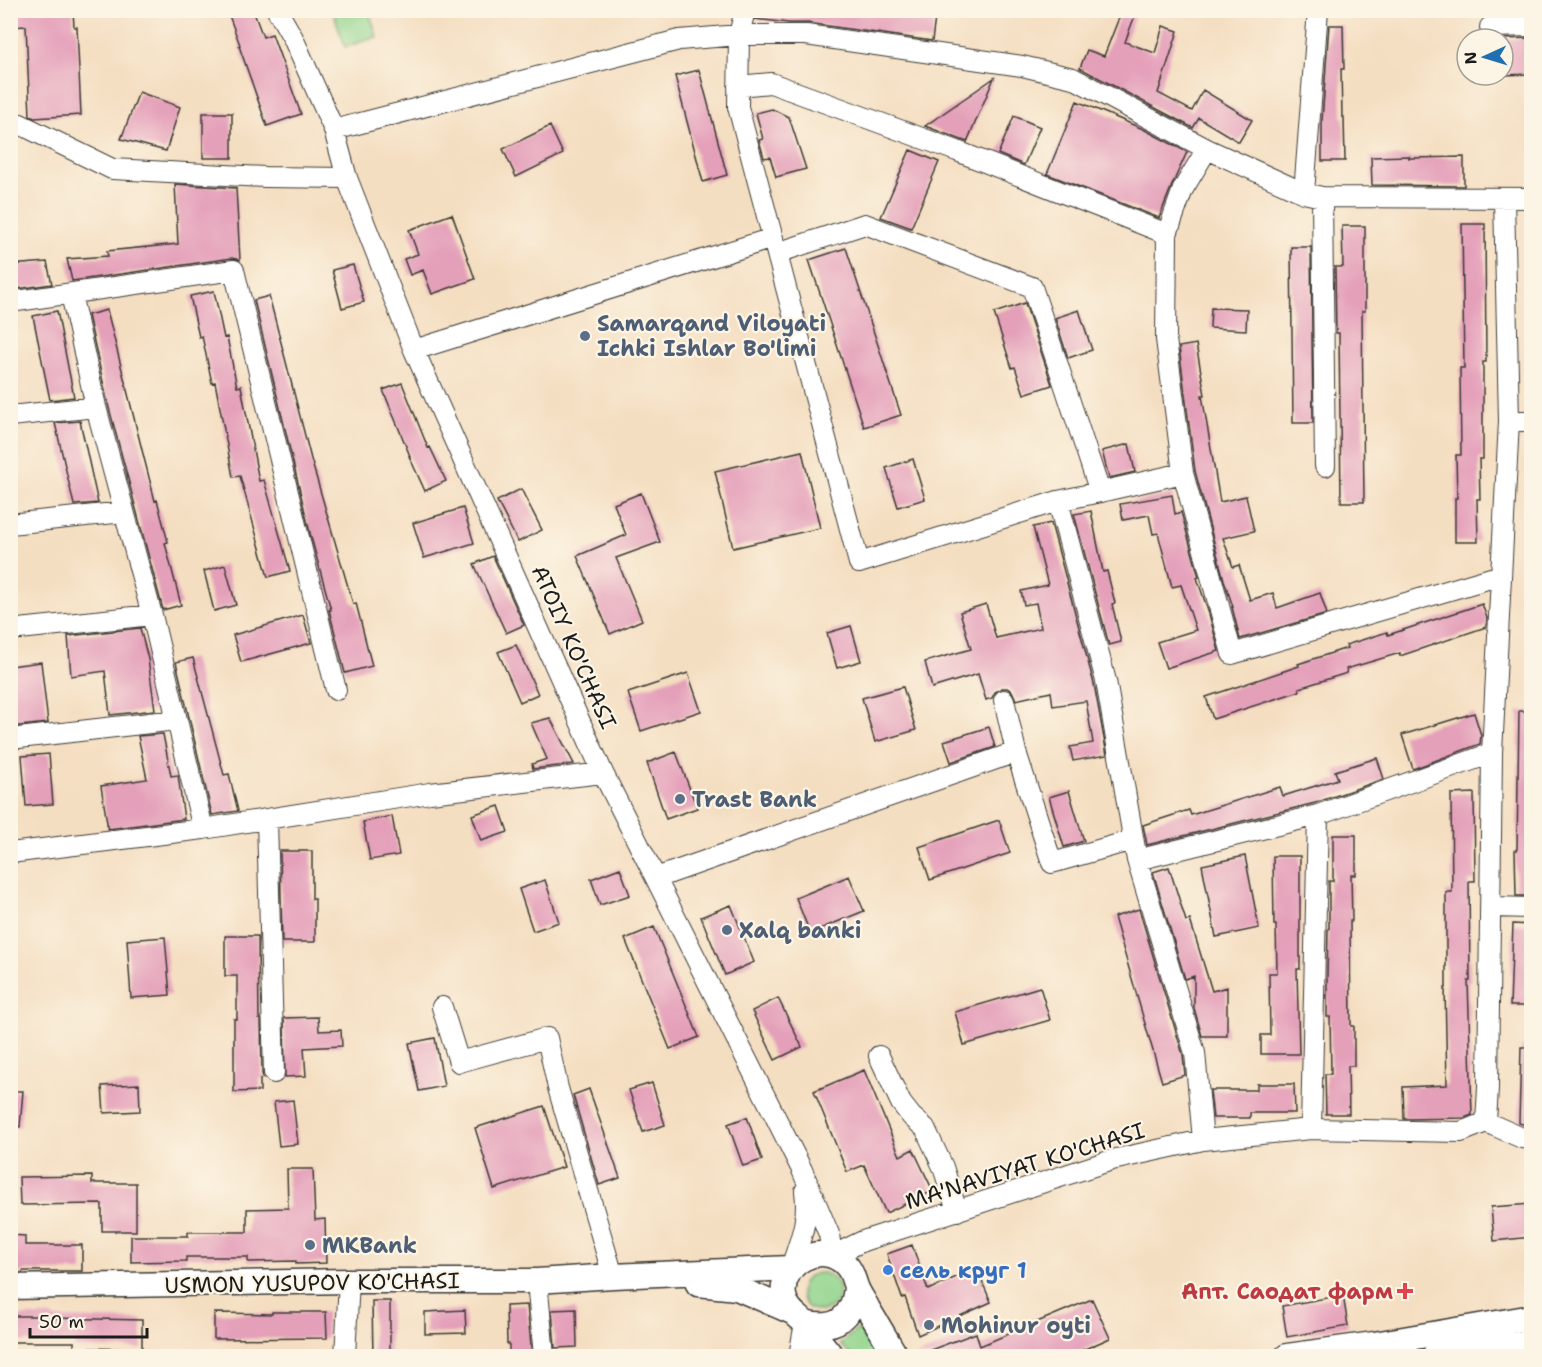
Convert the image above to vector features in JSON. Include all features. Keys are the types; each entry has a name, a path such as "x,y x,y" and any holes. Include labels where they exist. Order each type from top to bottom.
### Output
{"main road":[{"path":"798,1317 817,1326 830,1325 841,1320 849,1312 855,1301 856,1288 853,1274 844,1263 832,1256 810,1255 791,1268 785,1282 784,1297 798,1317 832,1356"},
{"name":"USMON YUSUPOV KO'CHASI","path":"10,1287 349,1281 537,1281 791,1268"},
{"name":"USMON YUSUPOV KO'CHASI","path":"612,1276 737,1288 798,1317"},
{"path":"856,1288 896,1356"},
{"path":"1287,1356 1374,1344 1532,1317"},
{"path":"1434,1356 1532,1342"}],"street":[{"name":"ATOIY KO'CHASI","path":"277,10 293,38 334,130 347,178 414,350 603,773 802,1170 829,1234 832,1256"},
{"path":"745,10 739,35 738,107 859,563 1058,501 1183,473"},
{"path":"1318,10 1313,195 1325,466"},
{"path":"1490,27 1532,26"},
{"path":"334,130 679,40 739,35 806,35 1022,66 1073,78 1207,149 1313,195 1532,198"},
{"path":"738,86 771,83 957,151 1167,234"},
{"path":"10,123 20,124 112,169 265,177 347,178"},
{"path":"1207,149 1184,189 1167,234 1166,339 1183,473 1232,654 1501,575"},
{"path":"1504,198 1509,421 1492,753 1486,1122 1522,1138 1532,1139"},
{"path":"414,350 775,245 865,224 1032,287 1100,492"},
{"path":"10,302 234,270 336,690"},
{"path":"71,294 96,407 152,615 203,829"},
{"path":"10,416 96,407"},
{"path":"1509,421 1532,421"},
{"path":"1058,501 1106,681 1137,860 1195,1053 1203,1140"},
{"path":"10,524 124,512"},
{"path":"10,630 152,615"},
{"path":"1004,700 1016,753 1052,863 1133,840"},
{"path":"10,739 177,720"},
{"path":"656,878 1016,753"},
{"path":"1137,860 1318,815 1492,753"},
{"path":"10,853 203,829 430,794 603,773"},
{"path":"1311,1129 1318,815"},
{"path":"267,820 274,1073"},
{"path":"1491,907 1532,908"},
{"path":"442,1007 459,1062 547,1038 558,1088 612,1276"},
{"path":"879,1056 901,1103 925,1128 942,1167 957,1211"},
{"name":"MA'NAVIYAT KO'CHASI","path":"832,1256 863,1241 1112,1160 1203,1140 1311,1129 1461,1132 1486,1122"},
{"name":"ATOIY KO'CHASI","path":"791,1268 806,1219 807,1205 802,1170"},
{"path":"345,1356 349,1281"},
{"path":"537,1281 544,1356"},
{"path":"798,1317 799,1356"}],"green space":[{"path":"333,11 369,11 377,37 345,47"},
{"path":"820,1273 833,1279 839,1292 833,1305 820,1311 807,1305 801,1292 807,1279"},
{"path":"859,1328 877,1356 852,1356 840,1344"}],"building":[{"path":"10,10 73,10 74,27 77,27 81,115 34,118 30,116 26,26 10,27"},
{"path":"227,10 253,10 263,37 272,34 301,114 267,126"},
{"path":"757,10 936,10 932,41 808,23 755,19"},
{"path":"1122,10 1137,10 1125,42 1155,53 1163,26 1178,31 1158,93 1192,111 1203,90 1252,120 1239,142 1199,118 1193,128 1080,68 1087,50 1104,56"},
{"path":"1329,25 1343,25 1344,69 1341,69 1345,161 1322,161 1322,121"},
{"path":"1532,38 1532,74 1515,75 1515,39"},
{"path":"699,70 727,175 703,182 675,76"},
{"path":"994,78 967,142 925,126"},
{"path":"139,92 180,107 166,151 121,139"},
{"path":"1077,101 1143,129 1187,152 1159,218 1047,174"},
{"path":"772,109 789,117 806,169 776,177 770,157 764,158 759,140 763,139 756,113"},
{"path":"203,113 232,113 232,158 203,158"},
{"path":"1014,116 1040,127 1024,165 998,154"},
{"path":"550,126 563,154 516,177 503,149"},
{"path":"910,150 939,162 911,228 881,217"},
{"path":"1409,156 1409,158 1464,157 1464,186 1372,185 1371,157"},
{"path":"175,184 236,188 240,260 232,258 72,281 67,259 108,256 107,251 178,244"},
{"path":"452,214 475,279 432,294 423,270 410,275 404,259 418,254 409,230"},
{"path":"1462,224 1485,224 1486,362 1483,362 1483,459 1479,459 1478,542 1455,542 1456,455 1461,455 1460,368 1464,368"},
{"path":"1342,226 1365,226 1365,311 1362,311 1364,502 1341,502 1339,333 1336,333 1335,267 1343,267"},
{"path":"1291,247 1311,247 1313,423 1293,423"},
{"path":"846,248 901,415 864,427 809,260"},
{"path":"47,262 52,284 10,290 10,265"},
{"path":"353,265 364,302 342,308 332,270"},
{"path":"214,291 224,338 227,337 237,387 241,386 259,481 264,480 290,571 268,577 240,476 233,477 215,382 212,383 202,336 199,337 190,296"},
{"path":"269,296 311,459 353,604 356,603 372,666 345,673 254,300"},
{"path":"1025,303 1052,385 1024,394 1015,367 1012,368 994,313"},
{"path":"1211,308 1247,309 1246,330 1210,328"},
{"path":"107,310 155,501 157,500 168,542 165,543 181,605 163,610 108,404 88,315"},
{"path":"1079,310 1092,350 1068,358 1055,318"},
{"path":"57,311 74,397 50,400 33,316"},
{"path":"1196,344 1220,502 1246,496 1254,531 1223,538 1233,567 1239,565 1250,600 1273,593 1277,608 1320,593 1327,614 1240,639 1195,471 1179,347"},
{"path":"402,383 428,448 430,447 446,481 425,491 383,390"},
{"path":"80,421 98,503 74,505 55,423"},
{"path":"1129,444 1135,472 1109,478 1102,451"},
{"path":"802,451 820,528 733,548 715,471"},
{"path":"913,459 925,499 898,507 886,468"},
{"path":"521,489 542,530 518,542 497,501"},
{"path":"641,493 660,542 616,558 642,620 610,634 577,556 626,535 614,504"},
{"path":"1172,495 1175,514 1181,512 1199,577 1197,578 1219,651 1166,668 1157,642 1196,630 1181,585 1172,587 1158,533 1153,534 1149,515 1123,520 1120,504"},
{"path":"463,508 474,543 424,558 413,523"},
{"path":"1091,511 1103,572 1107,571 1115,603 1112,604 1121,642 1109,645 1074,514"},
{"path":"1051,523 1094,684 1107,755 1073,761 1070,747 1093,743 1086,701 1053,706 1051,692 1016,700 1012,691 1007,688 995,692 992,698 986,700 978,674 932,688 925,662 971,649 960,612 986,604 996,638 1041,628 1036,603 1024,605 1021,591 1048,585 1033,527"},
{"path":"493,556 524,625 506,633 474,564"},
{"path":"225,565 236,605 214,611 204,571"},
{"path":"1482,604 1487,618 1486,627 1400,656 1400,653 1346,669 1347,673 1299,688 1300,691 1213,719 1206,697 1299,666 1298,664 1347,648 1346,645 1387,632 1388,635"},
{"path":"303,615 311,643 241,662 233,635"},
{"path":"851,626 861,661 837,668 827,633"},
{"path":"140,628 148,659 155,710 110,715 105,671 71,676 68,636"},
{"path":"516,645 538,694 520,702 498,652"},
{"path":"193,658 224,775 229,774 238,811 212,815 176,662"},
{"path":"41,662 48,723 10,727 10,666"},
{"path":"688,673 701,711 641,731 628,693"},
{"path":"903,687 916,730 875,742 862,698"},
{"path":"1519,711 1532,711 1532,896 1516,896"},
{"path":"1474,713 1481,735 1480,744 1413,769 1402,735"},
{"path":"550,718 574,764 533,769 532,764 547,759 531,723"},
{"path":"989,727 995,747 951,762 944,741"},
{"path":"163,734 171,776 178,775 184,819 108,829 101,786 147,779 138,736"},
{"path":"676,752 697,808 666,819 647,763"},
{"path":"49,754 53,804 26,806 22,756"},
{"path":"1377,758 1384,779 1315,803 1147,845 1143,825 1189,810 1191,815 1280,787 1283,796 1338,779 1335,771"},
{"path":"1069,791 1084,841 1064,847 1049,797"},
{"path":"1474,793 1475,881 1469,881 1470,981 1468,981 1472,1115 1464,1118 1404,1119 1403,1087 1447,1085 1446,892 1452,892 1451,794"},
{"path":"499,806 508,832 481,841 472,815"},
{"path":"392,816 399,855 370,860 363,822"},
{"path":"999,820 1010,853 930,880 919,847"},
{"path":"1333,835 1356,835 1356,875 1351,875 1351,1026 1354,1026 1354,1066 1348,1066 1349,1114 1326,1114 1325,1074 1331,1074 1327,977 1329,881 1333,881"},
{"path":"280,851 312,851 315,942 282,942"},
{"path":"1245,856 1259,928 1216,937 1202,865"},
{"path":"1273,856 1300,856 1300,969 1297,969 1299,1054 1261,1054 1261,1035 1270,1035 1269,973 1277,973"},
{"path":"1169,867 1186,921 1190,920 1212,991 1227,987 1227,1036 1202,1036 1194,1008 1194,976 1185,979 1153,872"},
{"path":"620,868 630,895 600,905 591,879"},
{"path":"849,876 864,911 810,933 796,898"},
{"path":"545,880 559,922 533,931 519,889"},
{"path":"731,905 754,962 725,975 701,917"},
{"path":"1139,909 1183,1055 1185,1075 1162,1082 1114,917"},
{"path":"1513,924 1532,925 1532,1006 1510,1006"},
{"path":"654,927 699,1037 670,1049 625,939"},
{"path":"225,936 258,936 259,1019 261,1019 263,1078 260,1079 260,1091 234,1092 234,1019 237,1019 237,976 225,976"},
{"path":"165,937 170,995 131,998 127,940"},
{"path":"1040,987 1050,1020 964,1045 955,1012"},
{"path":"778,998 802,1047 775,1060 752,1011"},
{"path":"318,1017 319,1031 341,1030 342,1046 304,1048 306,1076 285,1077 284,1018"},
{"path":"435,1038 444,1086 419,1091 409,1043"},
{"path":"1521,1047 1532,1047 1532,1127 1519,1123"},
{"path":"864,1070 900,1156 913,1149 933,1191 886,1213 864,1165 847,1172 814,1091"},
{"path":"652,1083 665,1125 643,1132 629,1090"},
{"path":"139,1084 140,1111 104,1113 102,1086"},
{"path":"1257,1084 1294,1084 1295,1113 1250,1113 1250,1118 1213,1118 1210,1090 1257,1090"},
{"path":"589,1089 620,1178 599,1185 573,1095"},
{"path":"10,1091 23,1091 20,1127 10,1126"},
{"path":"293,1100 298,1144 279,1146 274,1102"},
{"path":"544,1106 564,1167 494,1189 475,1128"},
{"path":"747,1117 762,1160 743,1166 728,1124"},
{"path":"287,1169 313,1169 315,1220 325,1219 326,1263 248,1262 248,1257 186,1257 186,1261 131,1262 131,1236 188,1236 188,1232 247,1232 247,1209 288,1208"},
{"path":"92,1176 92,1183 136,1183 136,1231 102,1231 102,1204 20,1205 19,1177"},
{"path":"1532,1204 1532,1237 1494,1241 1491,1207"},
{"path":"10,1235 25,1236 25,1245 82,1245 82,1271 10,1272"},
{"path":"912,1245 928,1290 976,1268 991,1302 918,1335 887,1254"},
{"path":"1343,1295 1348,1326 1287,1337 1282,1306"},
{"path":"1092,1299 1110,1338 1069,1356 917,1356 976,1333 980,1346"},
{"path":"372,1301 390,1301 390,1356 373,1356"},
{"path":"527,1305 532,1356 509,1356 506,1306"},
{"path":"576,1309 577,1347 555,1348 552,1310"},
{"path":"465,1310 466,1333 425,1334 425,1312"},
{"path":"272,1312 326,1312 327,1338 214,1339 214,1313 272,1314"},
{"path":"10,1316 142,1320 142,1349 74,1348 74,1342 10,1342"}],"place":[{"name":"Samarqand Viloyati Ichki Ishlar Bo'limi","path":"585,336"},
{"name":"Trast Bank","path":"680,799"},
{"name":"Xalq banki","path":"727,930"},
{"name":"MKBank","path":"310,1245"},
{"name":"сель круг 1","path":"888,1270"},
{"name":"Апт. Саодат фарм","path":"1405,1291"},
{"name":"Mohinur oyti","path":"929,1325"}]}
